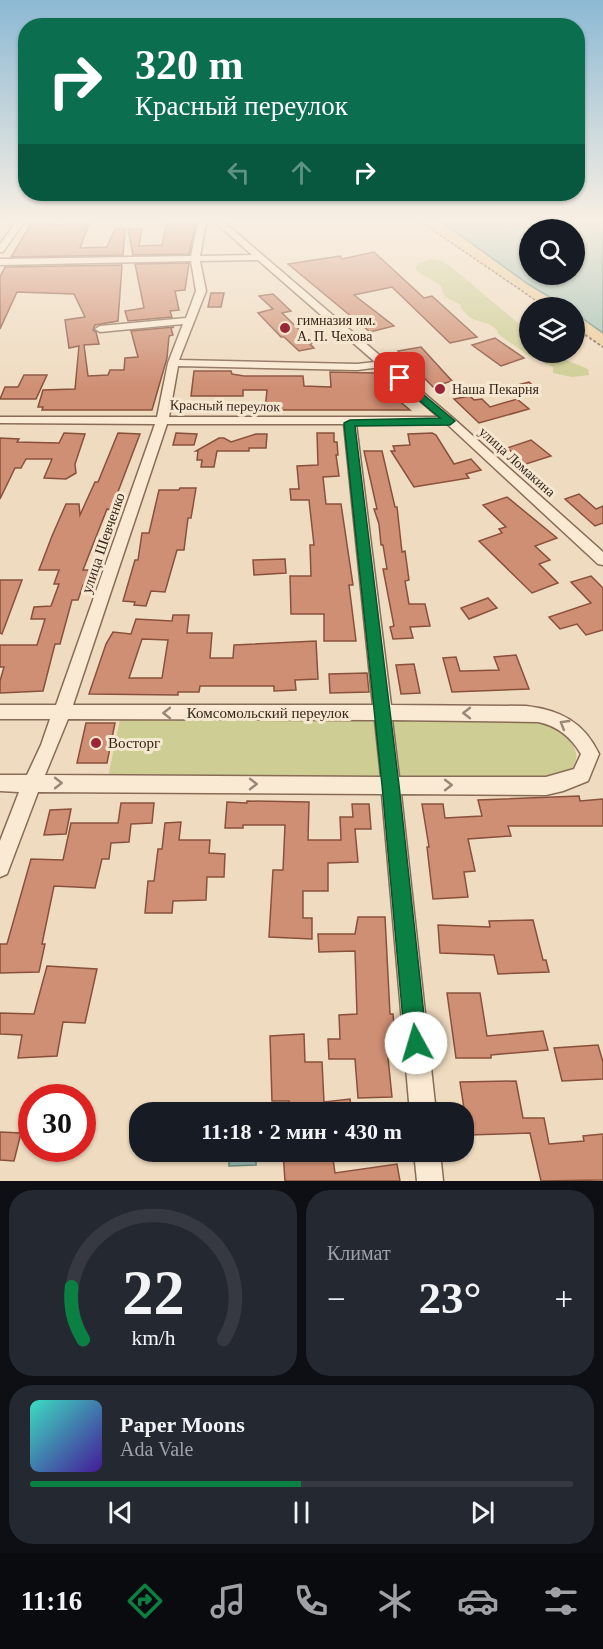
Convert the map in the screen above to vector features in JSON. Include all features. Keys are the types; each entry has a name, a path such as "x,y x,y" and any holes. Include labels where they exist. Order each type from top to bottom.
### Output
{"street":[{"name":"улица Шевченко","path":"0,867 32,783 50,746 162,421 173,363 201,291 198,277"},
{"name":"улица Ломакина","path":"282,277 450,421 603,560"},
{"path":"100,329 191,320"},
{"path":"173,363 357,367 383,364"},
{"name":"Красный переулок","path":"0,420 350,423 450,421"},
{"path":"350,423 391,785 422,1102"},
{"name":"Комсомольский переулок","path":"0,712 546,715 567,724 596,754 581,775 563,783 546,786 0,783"},
{"path":"428,1162 430,1181"}],"path":[{"path":"502,277 531,297"},
{"path":"585,335 603,347"}],"green space":[{"path":"427,277 464,277 519,324 519,349 498,334 491,325 473,319 461,308 461,305 445,297 440,285"},
{"path":"544,363 574,363 588,369 589,375 572,377 553,373 553,367"},
{"path":"120,719 546,722 566,736 573,745 576,761 571,769 548,780 108,777"}],"sand":[{"path":"503,277 518,277 519,285 530,285 549,297 532,297"},
{"path":"585,321 603,333 603,347 585,334"}],"shaded area":[{"path":"585,277 603,277 603,333 585,320 585,297 549,297 530,285 585,285"},
{"path":"229,1162 256,1162 256,1165 229,1166"}],"building":[{"path":"0,277 121,277 118,321 95,325 93,330 96,332 99,344 84,345 88,376 108,375 110,370 124,370 125,358 138,357 131,331 174,327 171,328 173,335 169,336 167,358 152,410 42,410 43,407 38,407 43,390 75,389 79,346 69,348 65,320 85,317 74,294 17,292 0,329"},
{"path":"138,277 187,277 185,290 175,291 179,310 170,311 172,317 128,321 125,311 144,308"},
{"path":"304,277 401,277 424,298 432,296 477,337 450,343 392,287 354,295 394,326 370,332"},
{"path":"211,293 224,293 221,307 208,307"},
{"path":"273,294 291,311 282,313 313,343 310,344 314,348 299,351 284,337 281,337 258,313 273,309 259,296"},
{"path":"495,338 519,355 519,360 501,366 472,345"},
{"path":"421,347 452,381 433,387 398,351"},
{"path":"194,371 231,371 232,374 244,376 303,376 304,386 331,387 330,372 376,373 393,380 379,384 410,410 265,410 267,390 243,390 243,396 191,396"},
{"path":"24,375 47,375 36,399 0,399 5,387 18,387"},
{"path":"529,382 540,392 525,396 513,386"},
{"path":"470,396 474,400 482,399 490,407 517,399 529,409 479,423 454,399"},
{"path":"64,433 85,434 75,464 76,473 66,479 44,478 52,459 26,459 21,468 15,468 0,499 0,438 19,439 17,442 59,443"},
{"path":"118,433 140,434 111,510 107,509 83,570 93,570 88,585 83,585 78,600 72,600 60,644 55,644 43,691 0,693 0,681 4,667 0,667 0,645 37,645 45,619 31,619 34,607 51,606 59,584 54,584 59,570 39,570 66,504 79,504 80,515 95,482 98,482"},
{"path":"176,433 197,434 194,445 173,445"},
{"path":"317,433 334,433 334,442 337,442 339,476 323,477 326,504 341,504 353,585 349,585 356,641 324,641 324,614 291,614 290,576 311,576 310,545 314,545 309,500 291,500 290,489 299,489 297,466 318,465"},
{"path":"432,433 436,435 454,464 471,459 481,470 466,474 469,478 414,487 391,451 395,451 393,446 410,445 408,434"},
{"path":"256,434 267,434 266,448 249,448 249,451 217,451 214,467 201,467 202,460 197,460 198,451 196,451 219,438 231,442"},
{"path":"531,440 551,456 526,464 507,448"},
{"path":"364,451 382,451 395,507 397,507 402,552 405,551 409,580 405,581 409,604 425,604 430,626 410,627 413,638 393,639 390,627 394,626 383,569 387,569"},
{"path":"180,488 196,488 191,518 188,518 184,550 177,550 165,592 151,591 146,606 123,601 135,560 138,560 142,533 149,533 159,490 179,490"},
{"path":"579,494 596,509 603,506 603,523 595,526 565,499"},
{"path":"507,497 557,538 535,546 550,560 539,564 558,583 532,593 479,541 502,533 499,529 506,527 483,505"},
{"path":"285,559 286,573 254,575 253,560"},
{"path":"591,576 603,588 603,630 586,635 577,624 560,629 549,617 591,603 571,582"},
{"path":"0,580 22,580 2,634 0,633"},
{"path":"488,598 497,608 469,619 461,608"},
{"path":"173,615 189,615 187,633 212,633 210,658 233,658 234,645 316,641 318,679 295,680 296,690 274,691 274,686 200,686 199,692 178,692 178,695 89,694 106,644 113,632 131,634 136,619 172,621","holes":["142,639 168,640 162,678 129,678"]},
{"path":"516,655 529,689 452,692 443,658 456,657 460,671 499,670 494,657"},
{"path":"414,664 420,693 401,694 396,665"},
{"path":"367,673 369,692 330,693 329,674"},
{"name":"Восторг","path":"86,723 115,723 107,763 77,763"},
{"path":"579,796 580,801 603,799 603,826 508,826 511,836 468,839 475,871 464,872 468,897 433,899 427,847 429,847 422,804 443,804 445,818 482,816 478,800"},
{"path":"247,801 309,802 308,840 341,840 340,817 353,817 352,804 369,804 371,829 355,829 358,862 328,863 328,891 303,891 303,918 312,918 312,939 269,937 273,870 283,870 285,825 243,825 243,828 225,828 227,802 247,803"},
{"path":"121,803 154,803 152,823 131,824 129,842 111,843 109,859 102,859 95,888 54,886 42,944 45,944 39,972 0,973 0,944 7,944 31,859 63,860 71,823 118,823"},
{"path":"71,809 66,834 44,835 50,810"},
{"path":"181,822 179,840 210,840 209,853 225,854 224,877 207,877 206,900 173,901 172,913 145,913 148,881 154,881 158,849 162,849 165,823"},
{"path":"358,917 385,917 390,1014 393,1014 397,1058 388,1058 392,1097 358,1098 355,1059 329,1059 328,1039 340,1039 339,1015 357,1014 355,951 319,952 318,934 355,934"},
{"path":"533,920 543,960 546,960 549,972 498,974 494,955 440,953 438,925 490,927 489,921"},
{"path":"47,966 97,969 85,1023 63,1022 57,1056 18,1058 22,1035 0,1034 0,1013 34,1014"},
{"path":"447,993 480,993 487,1036 543,1031 548,1050 491,1055 491,1058 456,1058"},
{"path":"304,1034 305,1062 322,1062 324,1102 272,1101 270,1036"},
{"path":"598,1045 603,1062 603,1079 562,1081 554,1048"},
{"path":"516,1081 523,1118 544,1118 549,1144 584,1141 583,1136 603,1134 603,1180 541,1181 530,1133 474,1135 474,1102 463,1102 460,1082"},
{"path":"350,1099 350,1102 324,1102"},
{"path":"0,1132 18,1133 14,1161 0,1160"},
{"path":"284,1162 333,1162 335,1173 397,1164 400,1181 285,1181"}],"place":[{"name":"гимназия им. А. П. Чехова","path":"285,328"},
{"name":"Наша Пекарня","path":"440,389"},
{"name":"Восторг","path":"96,743"}],"route":[{"path":"400,378 450,421 350,423 391,785 416,1043"}]}
